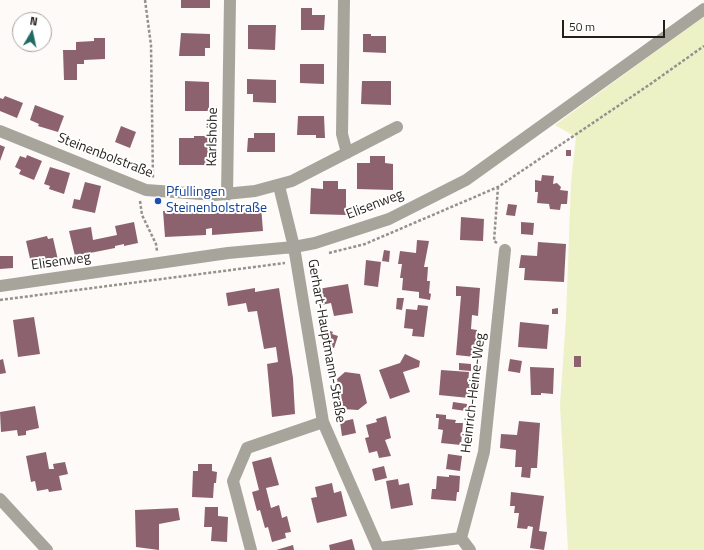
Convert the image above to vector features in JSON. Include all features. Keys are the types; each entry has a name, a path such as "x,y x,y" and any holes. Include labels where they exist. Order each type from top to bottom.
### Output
{"street":[{"name":"Karlshöhe","path":"227,195 230,0"},
{"path":"344,0 342,134 347,153"},
{"name":"Elisenweg","path":"0,286 228,253 294,247 315,243 389,219 466,180 704,9"},
{"path":"227,195 255,192 279,186 313,171 398,127"},
{"name":"Steinenbolstraße","path":"0,130 146,190 227,195"},
{"path":"279,186 294,247"},
{"name":"Gerhart-Hauptmann-Straße","path":"294,247 323,422 379,549"},
{"name":"Heinrich-Heine-Weg","path":"461,538 484,452 505,250"},
{"path":"251,550 233,481 247,448 323,422"},
{"path":"0,499 47,550"},
{"path":"379,549 461,538 470,550"}],"path":[{"path":"145,0 151,45 154,178 146,190"},
{"path":"505,250 494,241 498,187 704,46"},
{"path":"142,214 156,244"}],"green space":[{"path":"704,16 704,550 568,550 560,405 566,318 571,182 576,137 555,125"}],"building":[{"path":"181,0 210,0 210,8 181,8"},
{"path":"301,8 312,8 312,15 325,15 324,30 301,30"},
{"path":"248,25 276,25 275,50 248,49"},
{"path":"181,33 210,34 210,48 205,48 205,56 179,56"},
{"path":"363,34 371,34 371,36 386,36 386,53 363,52"},
{"path":"94,38 105,38 105,59 84,60 84,64 77,64 77,80 64,80 63,50 76,50 76,42 94,41"},
{"path":"300,64 324,64 324,84 300,83"},
{"path":"247,79 276,80 276,103 253,102 253,94 247,94"},
{"path":"185,81 209,82 209,111 185,111"},
{"path":"362,81 391,81 391,105 361,104"},
{"path":"5,96 23,103 17,118 0,111 0,98 3,99"},
{"path":"35,105 64,116 58,132 38,126 39,124 30,120"},
{"path":"298,116 324,116 325,138 316,138 316,135 297,135"},
{"path":"121,126 136,132 130,148 115,142"},
{"path":"254,133 275,133 275,152 247,152 248,138 254,138"},
{"path":"194,136 208,136 208,165 179,165 179,138 194,138"},
{"path":"0,145 5,147 0,161"},
{"path":"566,150 571,150 571,156 566,156"},
{"path":"27,155 42,161 34,180 19,174 21,170 15,167 20,156 26,158"},
{"path":"370,156 385,156 385,163 393,164 393,190 357,189 357,163 370,163"},
{"path":"129,161 140,165 138,171 126,166"},
{"path":"50,167 70,173 64,194 49,189 50,186 44,184"},
{"path":"542,175 554,176 553,184 557,183 561,187 560,190 568,191 567,204 561,204 560,210 550,209 549,204 537,203 538,192 535,192 535,180 541,181"},
{"path":"323,181 338,181 338,189 346,189 346,215 310,214 311,188 323,189"},
{"path":"85,182 101,186 95,213 72,208 74,199 80,200"},
{"path":"508,204 517,205 515,216 506,215"},
{"path":"261,206 263,231 212,235 212,228 206,229 206,235 165,237 163,211 204,208 205,214 211,214 211,209"},
{"path":"461,217 484,219 483,241 460,240"},
{"path":"134,222 138,243 124,246 124,244 115,246 115,248 75,256 69,231 91,227 93,240 117,235 115,226"},
{"path":"521,222 534,223 533,235 521,234"},
{"path":"47,236 48,239 53,238 58,260 48,262 47,259 31,263 26,241"},
{"path":"417,240 429,241 424,267 428,267 427,281 430,281 430,300 419,298 419,292 402,290 403,278 400,278 402,264 398,264 400,251 416,253"},
{"path":"538,242 566,244 564,282 524,280 525,268 519,268 521,255 537,256"},
{"path":"384,250 390,251 389,262 382,261"},
{"path":"0,256 13,256 13,268 0,269"},
{"path":"366,260 381,262 378,287 364,285"},
{"path":"348,284 353,313 334,316 331,303 321,305 318,289"},
{"path":"456,286 480,288 478,316 472,315 471,329 477,330 475,357 456,355 461,296 456,296"},
{"path":"255,288 255,292 279,288 293,378 295,414 272,417 267,364 278,362 276,347 264,349 257,311 248,312 246,303 228,306 226,293"},
{"path":"397,298 404,298 402,310 396,309"},
{"path":"418,305 428,306 424,337 412,336 413,329 404,328 406,309 417,310"},
{"path":"558,308 558,314 552,314 552,309"},
{"path":"34,317 40,354 18,357 13,320"},
{"path":"520,322 549,325 547,349 518,347"},
{"path":"327,330 338,336 334,348 323,342"},
{"path":"405,354 420,361 419,367 403,372 410,392 390,399 379,370 400,363"},
{"path":"574,356 581,356 581,367 574,367"},
{"path":"3,359 6,373 0,374 0,360"},
{"path":"510,359 522,361 520,373 508,371"},
{"path":"459,363 471,364 471,371 459,370"},
{"path":"530,367 554,368 553,394 541,393 541,395 531,395"},
{"path":"441,370 469,372 468,384 471,384 469,398 439,395"},
{"path":"345,372 360,374 367,403 358,410 343,409 337,379"},
{"path":"453,402 467,404 466,411 452,409"},
{"path":"35,406 39,428 26,431 26,435 18,436 17,430 1,432 0,412"},
{"path":"436,414 446,415 446,419 456,420 455,423 463,423 461,445 441,443 443,430 438,429 439,418 436,418"},
{"path":"386,416 391,438 385,440 391,456 379,458 377,451 369,453 365,438 369,437 366,425 377,422 376,419"},
{"path":"353,419 356,433 342,436 340,422"},
{"path":"519,421 540,423 537,468 531,468 530,478 521,477 522,467 515,467 516,450 500,448 501,434 517,435"},
{"path":"46,452 49,469 54,469 53,464 65,462 68,474 59,476 62,490 49,492 48,489 37,491 35,481 31,482 26,456"},
{"path":"448,454 462,456 460,471 446,469"},
{"path":"271,457 279,485 266,488 271,508 279,505 282,518 287,516 291,532 285,533 286,538 272,542 268,527 265,528 260,510 257,511 252,492 259,490 252,462"},
{"path":"198,464 212,464 212,471 217,472 216,483 214,483 213,498 192,497 193,471 198,471"},
{"path":"384,466 387,478 375,481 372,469"},
{"path":"449,475 460,476 459,492 457,492 456,501 431,499 432,489 436,489 437,476 449,477"},
{"path":"398,479 399,485 409,483 413,505 391,509 386,481"},
{"path":"332,483 334,493 341,491 347,516 317,523 311,498 317,497 315,487"},
{"path":"511,492 544,496 539,531 547,532 544,550 530,548 533,527 528,526 527,529 517,528 519,513 514,513 515,506 510,506"},
{"path":"205,507 218,507 218,516 228,517 227,542 211,541 212,527 204,527"},
{"path":"178,508 180,520 159,524 159,550 136,547 135,510"},
{"path":"352,539 355,550 330,550 329,545"},
{"path":"293,545 294,550 276,550"}],"place":[{"name":"Pfullingen Steinenbolstraße","path":"158,201"}]}
